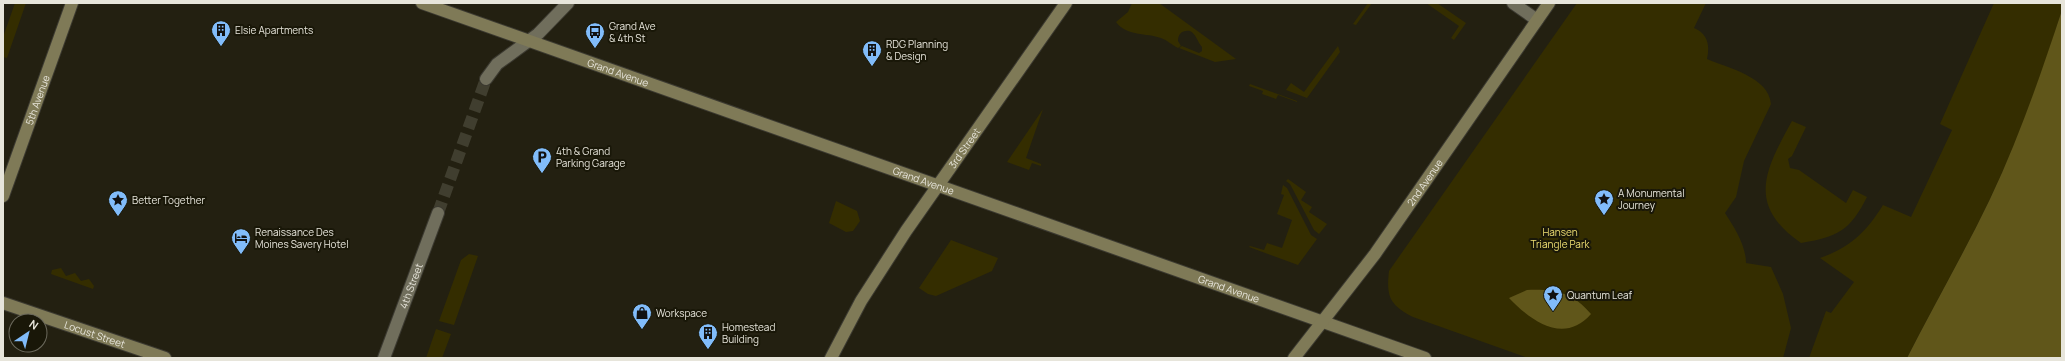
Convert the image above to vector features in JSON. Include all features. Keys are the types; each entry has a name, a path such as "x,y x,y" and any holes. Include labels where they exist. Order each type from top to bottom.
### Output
{"main road":[{"name":"5th Avenue","path":"3,196 72,3"},
{"name":"Grand Avenue","path":"422,3 1425,358"},
{"name":"3rd Street","path":"832,358 861,301 938,186 1066,3"},
{"name":"2nd Avenue","path":"1294,358 1375,254 1549,3"},
{"name":"Locust Street","path":"3,303 165,358"}],"street":[{"path":"486,80 497,64 551,23 568,3"},
{"path":"1513,3 1537,20"},
{"name":"4th Street","path":"384,358 438,213"}],"green space":[{"path":"15,3 26,3 7,58 3,57 3,37"},
{"path":"1132,3 1159,3 1236,59 1215,62 1179,48 1182,46 1199,53 1202,51 1202,47 1190,31 1185,31 1180,34 1178,41 1181,46 1178,48 1161,38 1125,30 1116,22 1128,12"},
{"path":"1368,3 1372,3 1356,25 1353,24"},
{"path":"1426,3 1437,3 1466,23 1454,40 1451,38 1459,26"},
{"name":"Hansen Triangle Park","path":"1577,3 1706,3 1694,28 1699,30 1707,40 1707,59 1736,70 1755,80 1769,95 1771,104 1744,161 1736,197 1725,213 1742,243 1746,263 1771,267 1783,294 1791,328 1783,358 1528,358 1413,317 1405,313 1391,299 1388,287 1389,271"},
{"path":"1994,3 2062,3 2062,10 2038,82 2020,129 2001,176 1970,239 1907,358 1809,358 1826,311 1831,313 1854,282 1820,258 1841,249 1857,238 1877,215 1883,205 1911,217 1952,130 1940,124"},
{"path":"1338,46 1340,52 1307,98 1286,90 1291,83 1304,92"},
{"path":"1250,84 1297,102 1278,95 1276,99 1262,94 1263,91 1249,86"},
{"path":"1043,109 1026,158 1041,164 1041,166 1032,163 1029,170 1007,162"},
{"path":"1792,121 1806,127 1792,156 1788,159 1790,168 1799,170 1846,203 1853,190 1867,197 1855,218 1841,230 1824,238 1801,243 1784,229 1773,215 1767,201 1766,186 1768,171 1774,155"},
{"path":"1288,179 1306,192 1301,200 1312,207 1309,212 1327,224 1319,234 1314,230 1290,184 1286,181"},
{"path":"1283,185 1287,188 1311,235 1317,239 1298,265 1249,247 1264,250 1267,243 1282,248 1292,220 1277,214 1284,195 1281,194"},
{"path":"836,201 857,211 860,221 853,231 846,232 829,223"},
{"path":"951,240 998,258 992,271 936,296 928,294 919,288"},
{"path":"469,254 478,256 454,325 439,321 461,260"},
{"path":"61,268 66,276 75,273 81,281 89,279 94,286 93,289 51,274 52,270"},
{"path":"436,329 451,334 442,358 426,358"}],"shaded area":[{"path":"2062,10 2062,358 1907,358 1970,239 2001,176 2029,106"},
{"path":"1527,290 1555,291 1570,296 1591,314 1581,323 1570,328 1559,329 1548,326 1527,315 1509,298"}],"tunnel":[{"path":"438,213 486,79"}],"place":[{"name":"Elsie Apartments","path":"221,47"},
{"name":"Grand Ave & 4th St","path":"595,49"},
{"name":"RDG Planning & Design","path":"872,67"},
{"name":"4th & Grand Parking Garage","path":"542,174"},
{"name":"A Monumental Journey","path":"1604,216"},
{"name":"Better Together","path":"118,217"},
{"name":"Renaissance Des Moines Savery Hotel","path":"241,255"},
{"name":"Quantum Leaf","path":"1553,312"},
{"name":"Workspace","path":"642,330"},
{"name":"Homestead Building","path":"708,350"}]}
